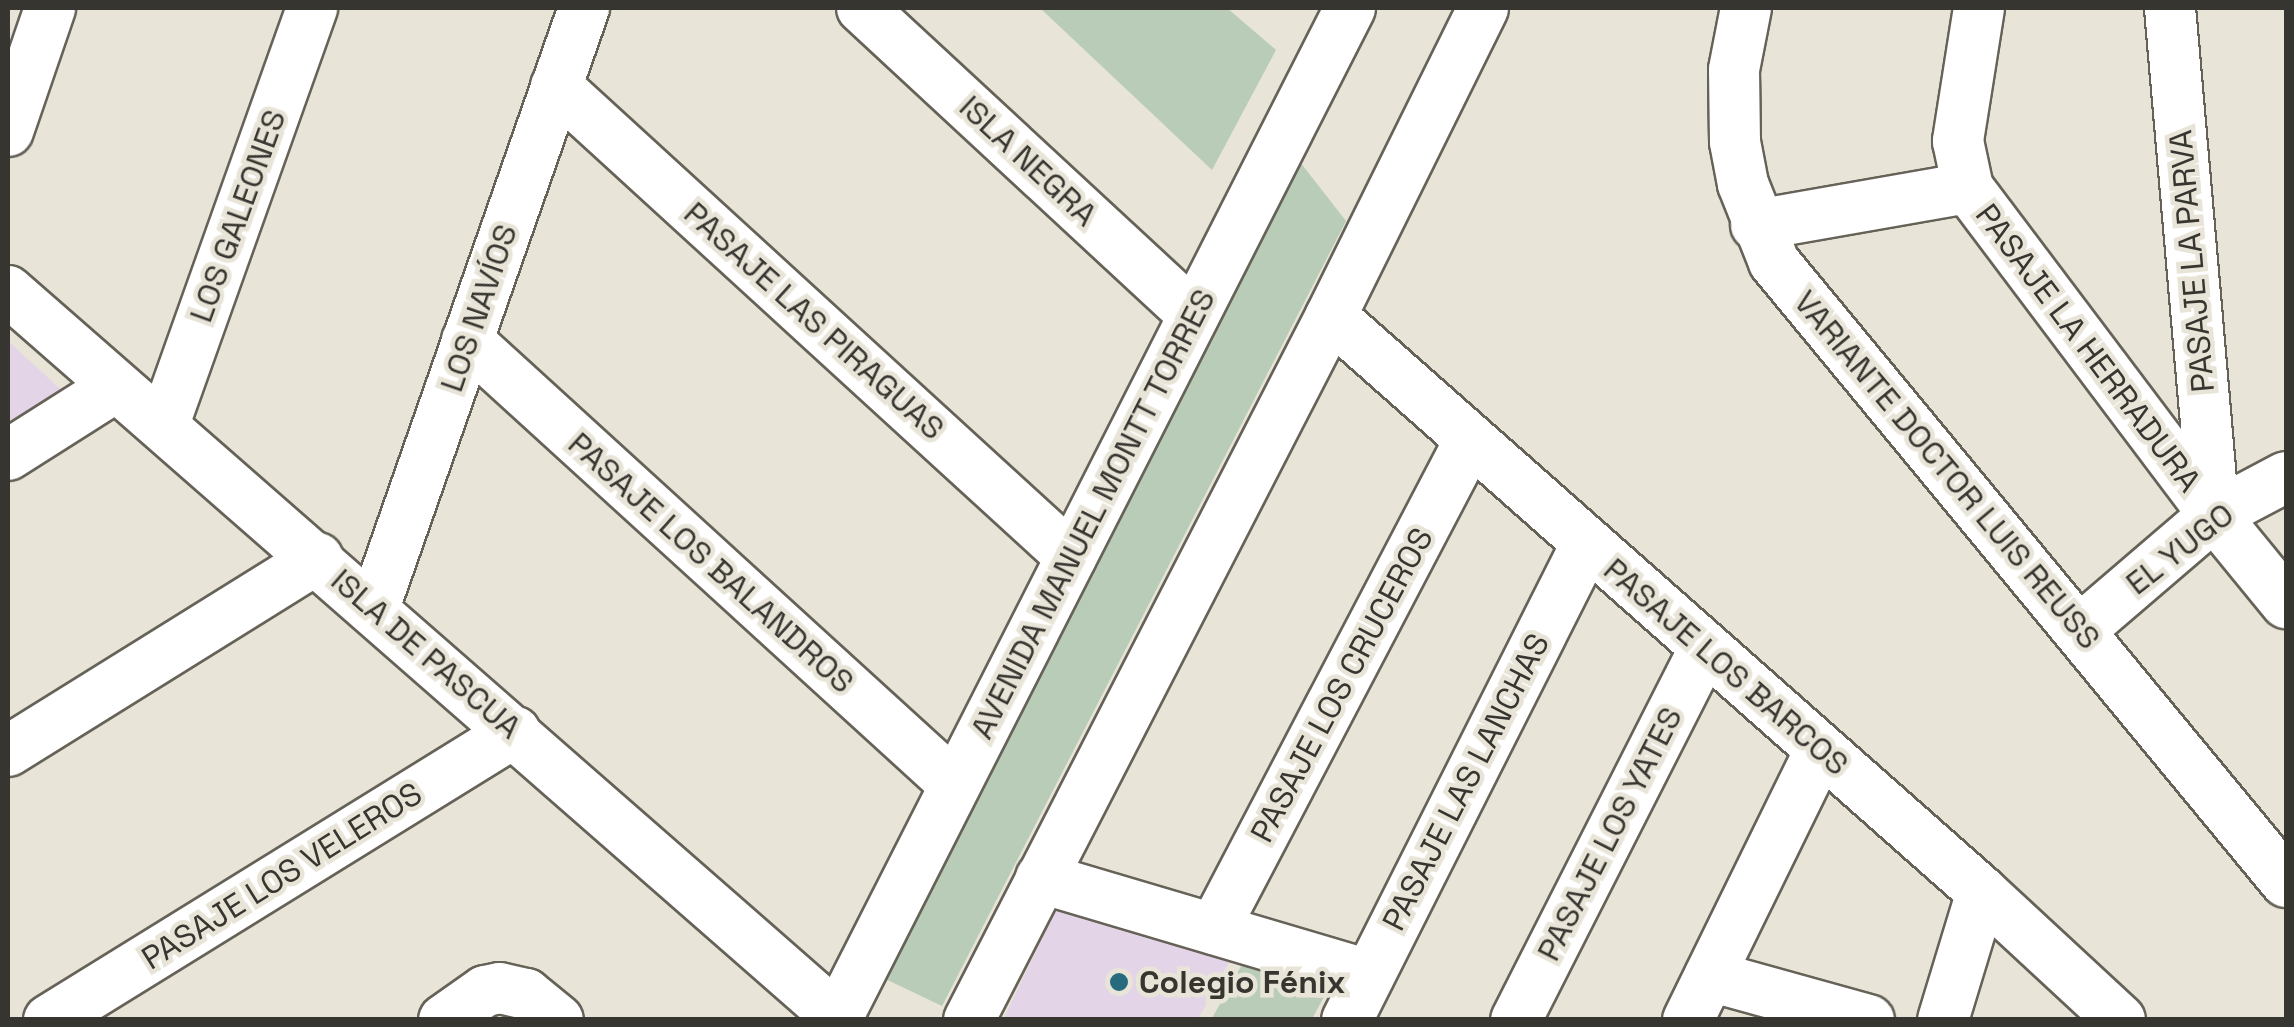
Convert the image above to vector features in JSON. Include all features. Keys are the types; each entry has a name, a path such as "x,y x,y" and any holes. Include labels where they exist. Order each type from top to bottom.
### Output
{"street":[{"path":"8,131 50,8"},
{"name":"LOS GALEONES","path":"164,424 312,8"},
{"name":"LOS NAVÍOS","path":"374,608 584,8"},
{"name":"ISLA NEGRA","path":"862,8 1194,316"},
{"name":"AVENIDA MANUEL MONTT TORRES","path":"838,1019 1350,8"},
{"path":"970,1020 1331,316 1483,8"},
{"name":"VARIANTE DOCTOR LUIS REUSS","path":"1746,8 1733,106 1743,184 1756,226 1774,262 2286,882"},
{"name":"PASAJE LA HERRADURA","path":"1979,8 1958,141 1968,188 2214,515 2286,603"},
{"name":"PASAJE LA PARVA","path":"2170,8 2214,515"},
{"name":"PASAJE LAS PIRAGUAS","path":"556,86 1071,556"},
{"path":"1756,226 1968,188"},
{"name":"ISLA DE PASCUA","path":"8,291 318,558 838,1019"},
{"name":"PASAJE LOS BARCOS","path":"1331,316 1982,892 2117,1018"},
{"name":"PASAJE LOS BALANDROS","path":"467,340 955,785"},
{"path":"8,455 115,386"},
{"name":"PASAJE LOS CRUCEROS","path":"1214,930 1470,440"},
{"name":"EL YUGO","path":"2080,630 2214,515 2286,477"},
{"name":"PASAJE LAS LANCHAS","path":"1347,1020 1586,545"},
{"path":"8,752 318,558"},
{"name":"PASAJE LOS YATES","path":"1516,1020 1704,649"},
{"name":"PASAJE LOS VELEROS","path":"49,1020 515,732"},
{"path":"1820,750 1699,998 1869,1020"},
{"path":"1041,878 1369,975"},
{"path":"1943,1020 1982,892"},
{"path":"444,1020 486,991 500,988 526,994 558,1020"}],"shaded area":[{"path":"8,341 70,398 8,437"},
{"name":"Colegio Fénix","path":"1063,895 1238,946 1198,1019 1003,1020"}],"green space":[{"path":"1040,8 1227,8 1276,50 1212,170"},
{"path":"1300,162 1346,221 942,1006 877,975 1075,581"},
{"path":"1248,954 1334,978 1312,1019 1211,1020"}],"place":[{"name":"Colegio Fénix","path":"1119,982"}]}
